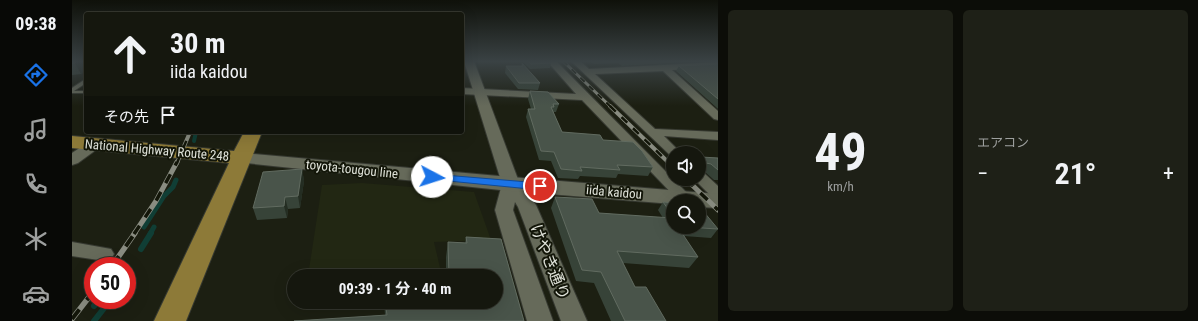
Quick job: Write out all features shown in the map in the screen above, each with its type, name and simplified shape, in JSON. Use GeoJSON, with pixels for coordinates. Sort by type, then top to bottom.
{"type":"FeatureCollection","features":[{"type":"Feature","properties":{"kind":"highway"},"geometry":{"type":"LineString","coordinates":[[170,321],[253,134]]}},
{"type":"Feature","properties":{"kind":"highway","name":"National Highway Route 248"},"geometry":{"type":"LineString","coordinates":[[72,142],[242,158]]}},
{"type":"Feature","properties":{"kind":"main road","name":"toyota-tougou line"},"geometry":{"type":"LineString","coordinates":[[242,158],[511,184]]}},
{"type":"Feature","properties":{"kind":"main road","name":"iida kaidou"},"geometry":{"type":"LineString","coordinates":[[511,184],[666,203]]}},
{"type":"Feature","properties":{"kind":"main road","name":"iida kaidou"},"geometry":{"type":"LineString","coordinates":[[706,204],[718,202]]}},
{"type":"Feature","properties":{"kind":"street","name":"けやき通り"},"geometry":{"type":"LineString","coordinates":[[474,76],[511,184],[527,205],[574,321]]}},
{"type":"Feature","properties":{"kind":"street"},"geometry":{"type":"LineString","coordinates":[[565,76],[681,194]]}},
{"type":"Feature","properties":{"kind":"street"},"geometry":{"type":"LineString","coordinates":[[591,76],[668,146]]}},
{"type":"Feature","properties":{"kind":"street"},"geometry":{"type":"LineString","coordinates":[[674,76],[718,117]]}},
{"type":"Feature","properties":{"kind":"street"},"geometry":{"type":"LineString","coordinates":[[464,91],[585,97]]}},
{"type":"Feature","properties":{"kind":"street"},"geometry":{"type":"LineString","coordinates":[[653,132],[718,136]]}},
{"type":"Feature","properties":{"kind":"street"},"geometry":{"type":"LineString","coordinates":[[72,160],[95,144]]}},
{"type":"Feature","properties":{"kind":"street"},"geometry":{"type":"LineString","coordinates":[[706,183],[718,194]]}},
{"type":"Feature","properties":{"kind":"street","name":"けやき通り"},"geometry":{"type":"LineString","coordinates":[[511,184],[504,210],[540,321]]}},
{"type":"Feature","properties":{"kind":"street"},"geometry":{"type":"LineString","coordinates":[[72,249],[105,254]]}},
{"type":"Feature","properties":{"kind":"lane"},"geometry":{"type":"LineString","coordinates":[[72,91],[84,82]]}},
{"type":"Feature","properties":{"kind":"lane"},"geometry":{"type":"LineString","coordinates":[[72,91],[84,92]]}},
{"type":"Feature","properties":{"kind":"shaded area"},"geometry":{"type":"Polygon","coordinates":[[[362,183],[474,192],[491,240],[434,242],[440,269],[309,269],[322,185],[362,183]]]}},
{"type":"Feature","properties":{"kind":"building"},"geometry":{"type":"Polygon","coordinates":[[[514,76],[534,76],[540,83],[519,83],[514,76]]]}},
{"type":"Feature","properties":{"kind":"building"},"geometry":{"type":"Polygon","coordinates":[[[691,76],[718,76],[718,99],[691,76]]]}},
{"type":"Feature","properties":{"kind":"building"},"geometry":{"type":"Polygon","coordinates":[[[530,91],[548,92],[559,104],[553,104],[554,107],[551,107],[562,132],[600,135],[603,140],[633,142],[642,151],[653,167],[617,165],[620,170],[580,167],[582,171],[561,169],[554,152],[541,151],[528,109],[535,109],[530,91]]]}},
{"type":"Feature","properties":{"kind":"building"},"geometry":{"type":"Polygon","coordinates":[[[706,157],[718,158],[718,170],[711,164],[706,163],[706,157]]]}},
{"type":"Feature","properties":{"kind":"building"},"geometry":{"type":"Polygon","coordinates":[[[302,169],[298,196],[285,197],[284,206],[253,208],[263,172],[302,169]]]}},
{"type":"Feature","properties":{"kind":"building"},"geometry":{"type":"Polygon","coordinates":[[[555,197],[592,199],[599,213],[666,218],[666,234],[683,234],[698,257],[617,251],[635,287],[646,287],[666,321],[625,321],[601,272],[582,270],[555,197]]]}},
{"type":"Feature","properties":{"kind":"building"},"geometry":{"type":"Polygon","coordinates":[[[706,214],[718,229],[706,228],[706,214]]]}},
{"type":"Feature","properties":{"kind":"building"},"geometry":{"type":"Polygon","coordinates":[[[466,237],[501,239],[524,321],[294,321],[387,315],[386,309],[503,309],[503,269],[449,269],[448,242],[467,243],[466,237]]]}},
{"type":"Feature","properties":{"kind":"waterway"},"geometry":{"type":"LineString","coordinates":[[194,141],[196,134]]}},
{"type":"Feature","properties":{"kind":"waterway"},"geometry":{"type":"LineString","coordinates":[[144,227],[164,196],[173,187],[176,180]]}},
{"type":"Feature","properties":{"kind":"waterway"},"geometry":{"type":"LineString","coordinates":[[150,234],[154,227]]}},
{"type":"Feature","properties":{"kind":"waterway"},"geometry":{"type":"LineString","coordinates":[[141,249],[151,233]]}},
{"type":"Feature","properties":{"kind":"waterway"},"geometry":{"type":"LineString","coordinates":[[94,321],[103,309]]}},
{"type":"Feature","properties":{"kind":"railway"},"geometry":{"type":"LineString","coordinates":[[579,76],[611,107]]}},
{"type":"Feature","properties":{"kind":"railway"},"geometry":{"type":"LineString","coordinates":[[610,106],[666,160]]}},
{"type":"Feature","properties":{"kind":"railway"},"geometry":{"type":"LineString","coordinates":[[177,163],[189,134]]}},
{"type":"Feature","properties":{"kind":"railway"},"geometry":{"type":"LineString","coordinates":[[134,234],[156,201],[177,162]]}},
{"type":"Feature","properties":{"kind":"railway"},"geometry":{"type":"LineString","coordinates":[[693,186],[718,210]]}},
{"type":"Feature","properties":{"kind":"railway"},"geometry":{"type":"LineString","coordinates":[[118,257],[135,233]]}},
{"type":"Feature","properties":{"kind":"railway"},"geometry":{"type":"LineString","coordinates":[[72,319],[84,304]]}},
{"type":"Feature","properties":{"kind":"route"},"geometry":{"type":"LineString","coordinates":[[432,177],[540,186]]}}]}
